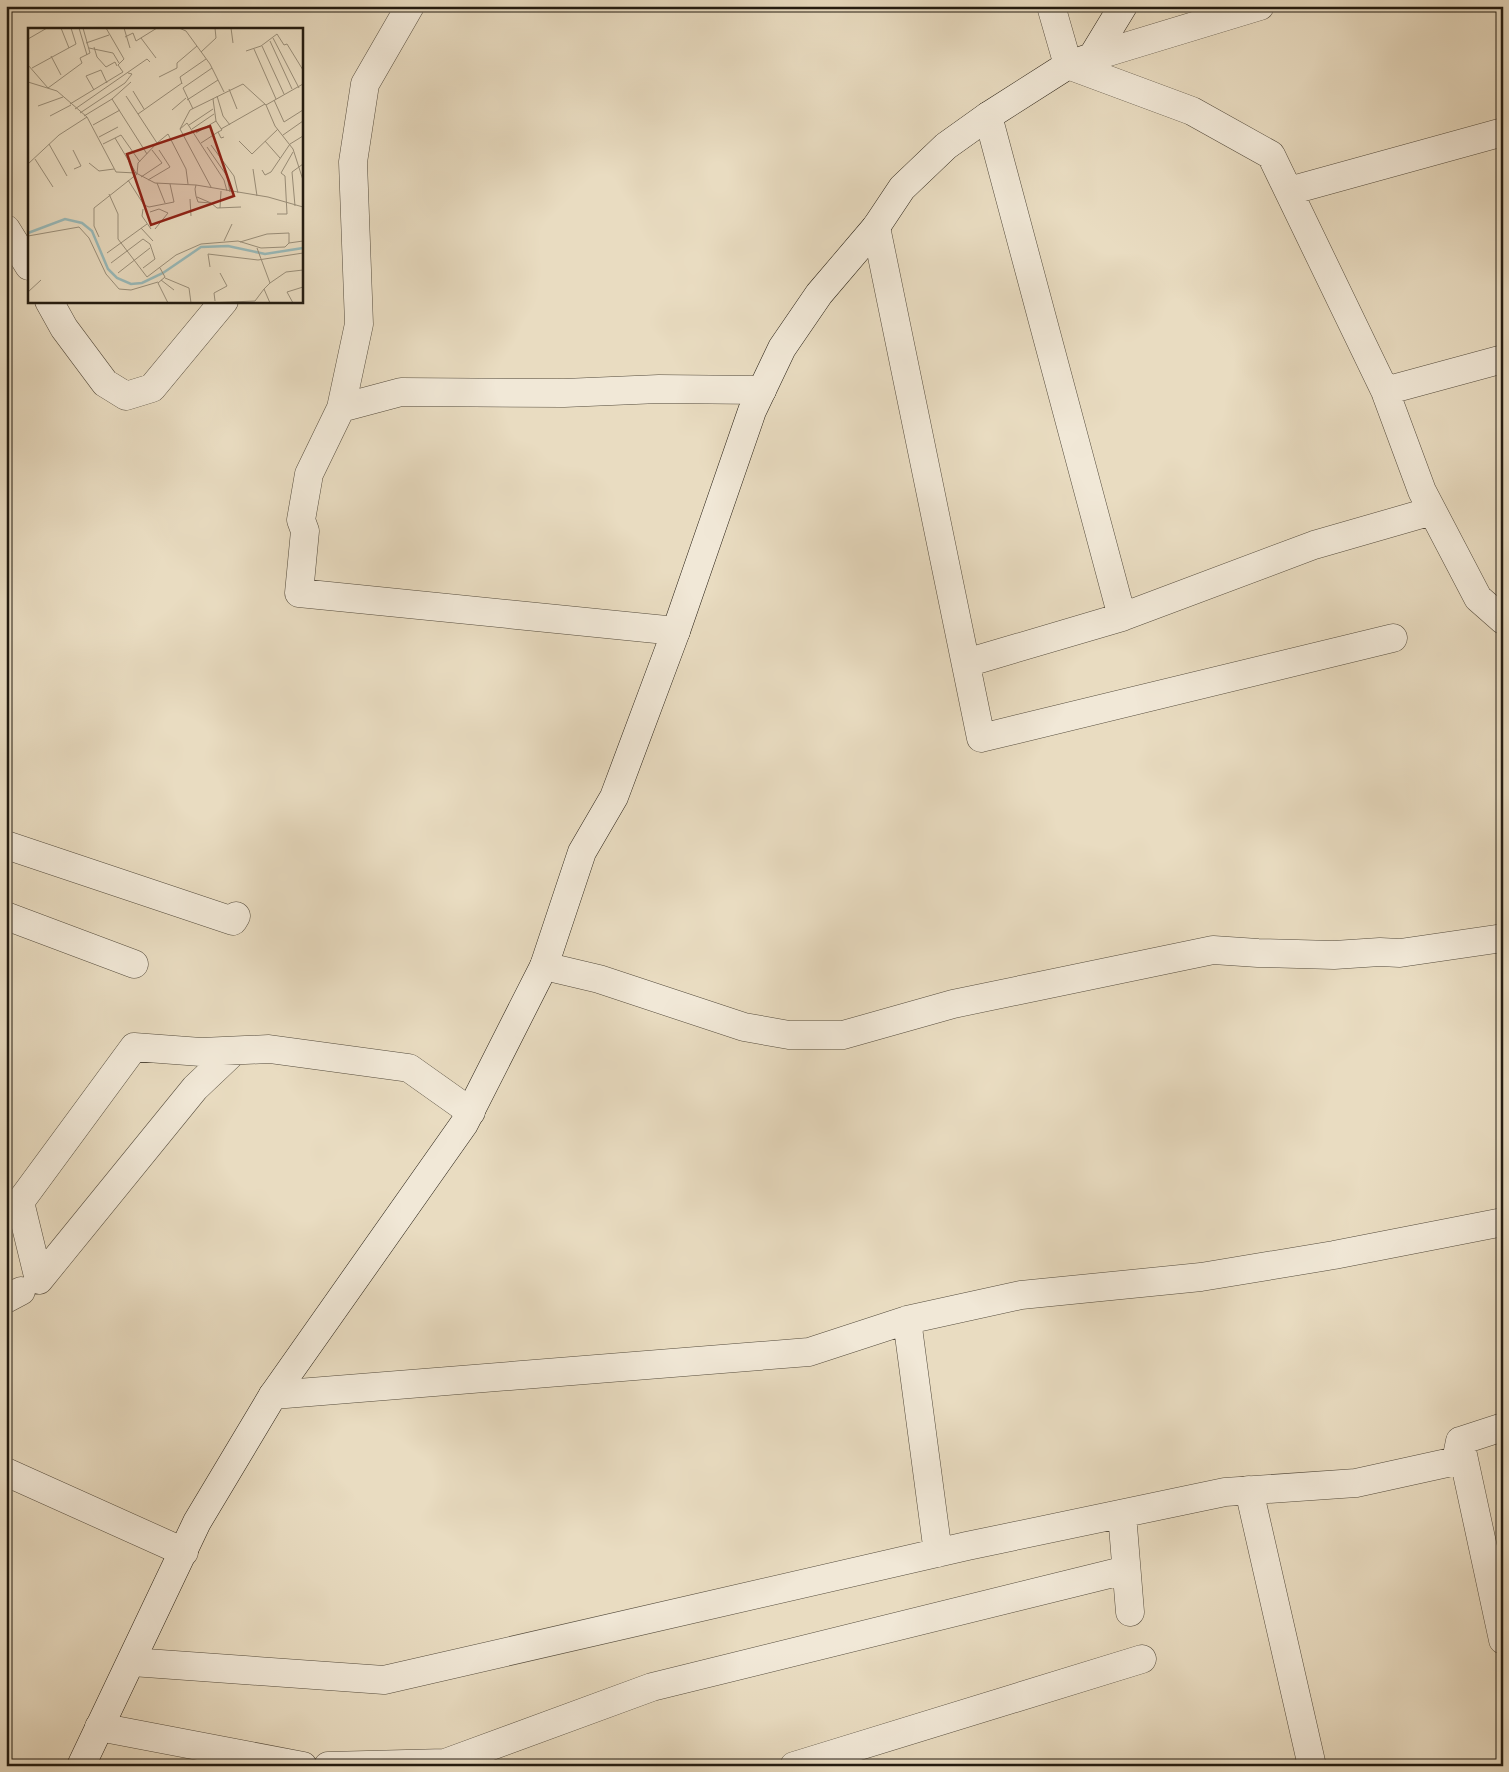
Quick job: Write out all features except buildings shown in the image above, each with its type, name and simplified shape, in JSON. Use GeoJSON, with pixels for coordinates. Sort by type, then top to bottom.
{"type":"FeatureCollection","features":[{"type":"Feature","properties":{"kind":"street"},"geometry":{"type":"LineString","coordinates":[[410,6],[365,84],[353,162],[359,324],[341,408],[309,474],[301,520],[305,531],[299,593],[676,631]]}},
{"type":"Feature","properties":{"kind":"street"},"geometry":{"type":"LineString","coordinates":[[1051,6],[1080,61],[1192,111],[1271,155],[1385,391],[1422,491],[1478,598],[1503,620]]}},
{"type":"Feature","properties":{"kind":"street"},"geometry":{"type":"LineString","coordinates":[[1080,61],[1123,6]]}},
{"type":"Feature","properties":{"kind":"street"},"geometry":{"type":"LineString","coordinates":[[81,1766],[197,1522],[273,1395],[464,1124],[544,966],[582,852],[614,797],[676,631],[752,411],[782,348],[819,294],[876,228],[902,188],[946,146],[988,116],[1080,61],[1260,6]]}},
{"type":"Feature","properties":{"kind":"street"},"geometry":{"type":"LineString","coordinates":[[988,116],[1122,617]]}},
{"type":"Feature","properties":{"kind":"street"},"geometry":{"type":"LineString","coordinates":[[1289,191],[1503,132]]}},
{"type":"Feature","properties":{"kind":"street"},"geometry":{"type":"LineString","coordinates":[[6,228],[28,264]]}},
{"type":"Feature","properties":{"kind":"street"},"geometry":{"type":"LineString","coordinates":[[876,228],[981,738],[1393,638]]}},
{"type":"Feature","properties":{"kind":"street"},"geometry":{"type":"LineString","coordinates":[[50,302],[64,328],[105,383],[126,396],[152,388],[223,302]]}},
{"type":"Feature","properties":{"kind":"street"},"geometry":{"type":"LineString","coordinates":[[1385,391],[1503,359]]}},
{"type":"Feature","properties":{"kind":"street"},"geometry":{"type":"LineString","coordinates":[[341,408],[401,392],[564,393],[659,389],[762,390]]}},
{"type":"Feature","properties":{"kind":"street"},"geometry":{"type":"LineString","coordinates":[[966,663],[1122,617],[1314,545],[1432,511]]}},
{"type":"Feature","properties":{"kind":"street"},"geometry":{"type":"LineString","coordinates":[[6,845],[233,921],[236,916]]}},
{"type":"Feature","properties":{"kind":"street"},"geometry":{"type":"LineString","coordinates":[[6,916],[134,964]]}},
{"type":"Feature","properties":{"kind":"street"},"geometry":{"type":"LineString","coordinates":[[544,966],[599,979],[744,1028],[789,1035],[843,1035],[953,1004],[1213,950],[1258,954],[1400,953],[1503,938]]}},
{"type":"Feature","properties":{"kind":"street"},"geometry":{"type":"LineString","coordinates":[[234,1051],[195,1088],[39,1280],[20,1202],[134,1046],[201,1052],[234,1051],[269,1050],[409,1068],[471,1112]]}},
{"type":"Feature","properties":{"kind":"street"},"geometry":{"type":"LineString","coordinates":[[273,1395],[809,1352],[906,1320],[1021,1294],[1201,1277],[1282,1264],[1503,1222]]}},
{"type":"Feature","properties":{"kind":"street"},"geometry":{"type":"LineString","coordinates":[[906,1320],[938,1553]]}},
{"type":"Feature","properties":{"kind":"street"},"geometry":{"type":"LineString","coordinates":[[1460,1441],[1503,1427]]}},
{"type":"Feature","properties":{"kind":"street"},"geometry":{"type":"LineString","coordinates":[[132,1662],[384,1680],[938,1553],[1225,1492],[1356,1483],[1456,1461],[1460,1441]]}},
{"type":"Feature","properties":{"kind":"street"},"geometry":{"type":"LineString","coordinates":[[1460,1441],[1503,1640]]}},
{"type":"Feature","properties":{"kind":"street"},"geometry":{"type":"LineString","coordinates":[[6,1472],[184,1552]]}},
{"type":"Feature","properties":{"kind":"street"},"geometry":{"type":"LineString","coordinates":[[1249,1490],[1312,1766]]}},
{"type":"Feature","properties":{"kind":"street"},"geometry":{"type":"LineString","coordinates":[[1122,1514],[1130,1612]]}},
{"type":"Feature","properties":{"kind":"street"},"geometry":{"type":"LineString","coordinates":[[328,1766],[445,1763],[652,1687],[1126,1570]]}},
{"type":"Feature","properties":{"kind":"street"},"geometry":{"type":"LineString","coordinates":[[794,1766],[1142,1659]]}},
{"type":"Feature","properties":{"kind":"street"},"geometry":{"type":"LineString","coordinates":[[99,1727],[303,1766]]}}]}
